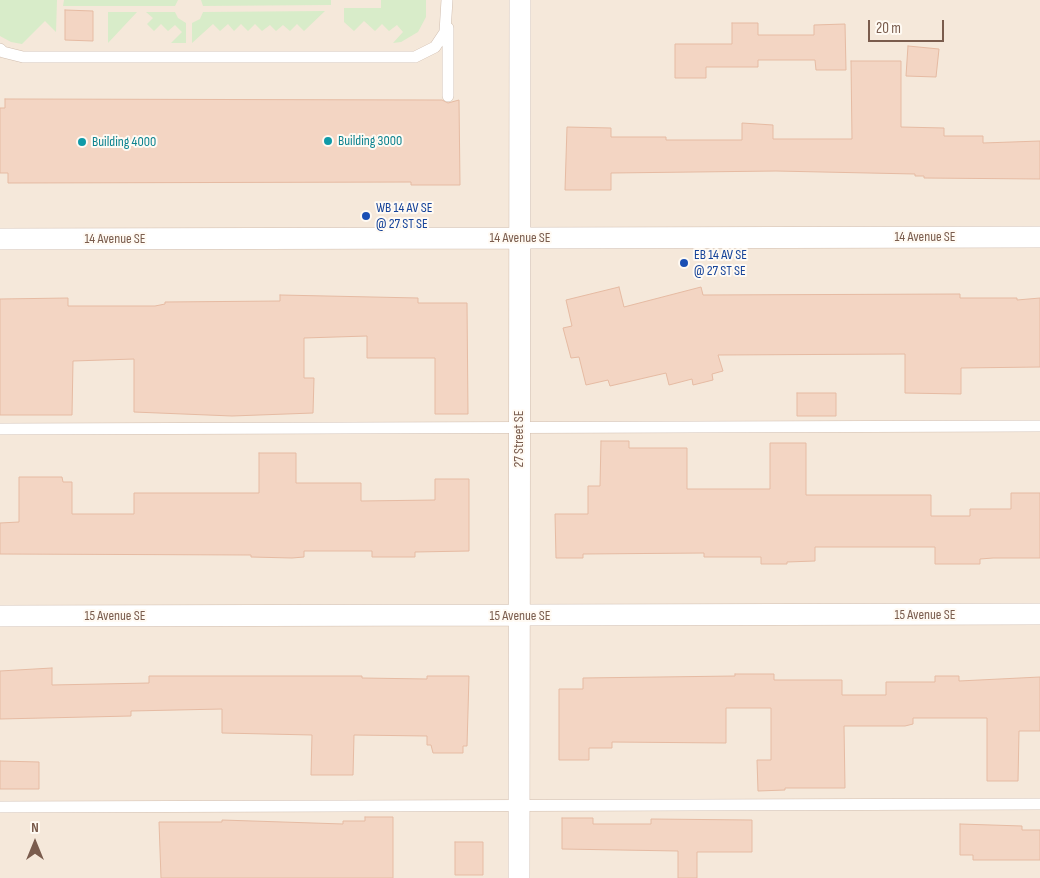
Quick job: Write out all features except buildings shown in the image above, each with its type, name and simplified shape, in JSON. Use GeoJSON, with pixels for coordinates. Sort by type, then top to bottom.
{"type":"FeatureCollection","features":[{"type":"Feature","properties":{"kind":"street","name":"27 Street SE"},"geometry":{"type":"LineString","coordinates":[[519,878],[520,0]]}},
{"type":"Feature","properties":{"kind":"street","name":"14 Avenue SE"},"geometry":{"type":"LineString","coordinates":[[0,239],[1040,237]]}},
{"type":"Feature","properties":{"kind":"street","name":"15 Avenue SE"},"geometry":{"type":"LineString","coordinates":[[0,616],[1040,614]]}},
{"type":"Feature","properties":{"kind":"lane"},"geometry":{"type":"LineString","coordinates":[[447,0],[448,96]]}},
{"type":"Feature","properties":{"kind":"lane"},"geometry":{"type":"LineString","coordinates":[[0,57],[414,57],[435,47],[445,32],[448,16]]}},
{"type":"Feature","properties":{"kind":"lane"},"geometry":{"type":"LineString","coordinates":[[0,48],[3,52],[23,57]]}},
{"type":"Feature","properties":{"kind":"lane"},"geometry":{"type":"LineString","coordinates":[[0,429],[519,426],[1040,426]]}},
{"type":"Feature","properties":{"kind":"lane"},"geometry":{"type":"LineString","coordinates":[[0,808],[1040,804]]}},
{"type":"Feature","properties":{"kind":"shaded area"},"geometry":{"type":"Polygon","coordinates":[[[0,0],[1040,0],[1040,878],[0,878],[0,0]]]}},
{"type":"Feature","properties":{"kind":"green space"},"geometry":{"type":"Polygon","coordinates":[[[0,0],[57,0],[56,32],[45,21],[22,44],[11,42],[0,36],[0,0]]]}},
{"type":"Feature","properties":{"kind":"green space"},"geometry":{"type":"Polygon","coordinates":[[[64,0],[178,0],[175,6],[63,6],[64,0]]]}},
{"type":"Feature","properties":{"kind":"green space"},"geometry":{"type":"Polygon","coordinates":[[[201,0],[331,0],[331,5],[203,6],[201,0]]]}},
{"type":"Feature","properties":{"kind":"green space"},"geometry":{"type":"Polygon","coordinates":[[[381,0],[426,0],[426,17],[418,32],[401,42],[393,43],[403,32],[397,25],[389,31],[382,24],[375,31],[364,21],[354,31],[344,22],[344,8],[381,8],[381,0]]]}},
{"type":"Feature","properties":{"kind":"green space"},"geometry":{"type":"Polygon","coordinates":[[[325,11],[304,31],[297,24],[290,31],[283,25],[276,31],[270,25],[262,31],[255,24],[248,31],[241,24],[234,31],[228,24],[220,31],[213,24],[192,43],[192,23],[200,19],[203,12],[325,11]]]}},
{"type":"Feature","properties":{"kind":"green space"},"geometry":{"type":"Polygon","coordinates":[[[108,12],[137,12],[108,43],[108,12]]]}},
{"type":"Feature","properties":{"kind":"green space"},"geometry":{"type":"Polygon","coordinates":[[[146,12],[175,12],[178,18],[186,23],[186,43],[171,43],[182,32],[175,25],[168,31],[161,24],[154,31],[147,24],[153,18],[146,12]]]}},
{"type":"Feature","properties":{"kind":"place","name":"Building 3000"},"geometry":{"type":"Point","coordinates":[328,141]}},
{"type":"Feature","properties":{"kind":"place","name":"Building 4000"},"geometry":{"type":"Point","coordinates":[82,142]}},
{"type":"Feature","properties":{"kind":"place","name":"WB 14 AV SE @ 27 ST SE"},"geometry":{"type":"Point","coordinates":[366,216]}},
{"type":"Feature","properties":{"kind":"place","name":"EB 14 AV SE @ 27 ST SE"},"geometry":{"type":"Point","coordinates":[684,263]}}]}
